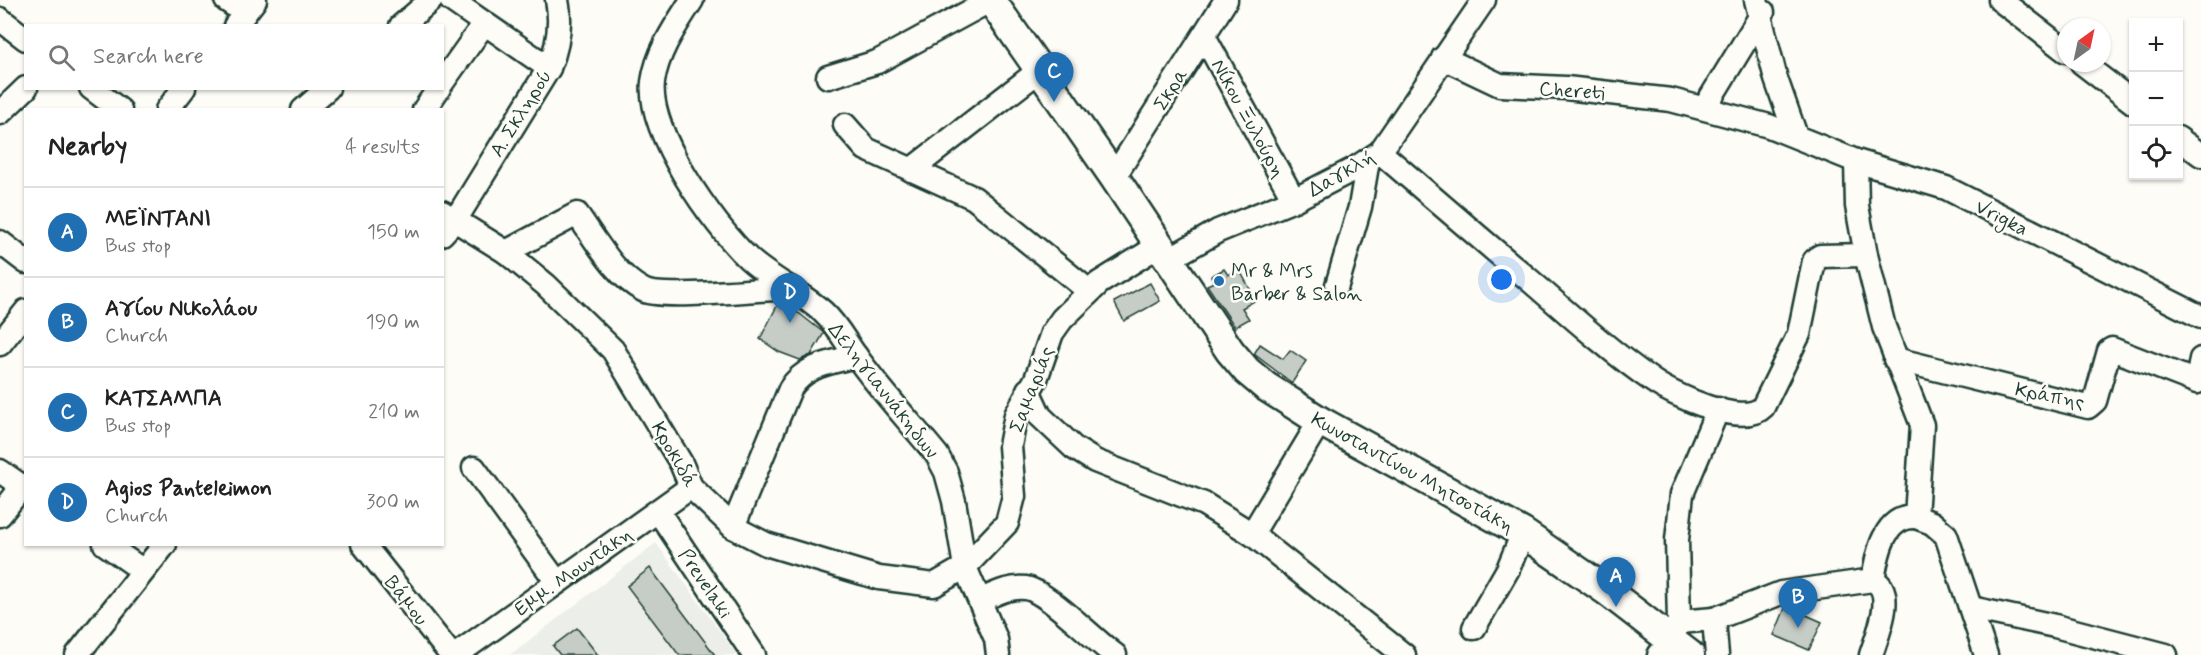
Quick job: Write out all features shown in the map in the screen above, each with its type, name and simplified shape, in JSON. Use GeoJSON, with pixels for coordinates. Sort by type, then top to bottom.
{"type":"FeatureCollection","features":[{"type":"Feature","properties":{"kind":"main road","name":"Κωνσταντίνου Μητσοτάκη"},"geometry":{"type":"LineString","coordinates":[[991,0],[1114,177],[1230,351],[1247,371],[1320,421],[1523,533],[1607,591],[1675,643]]}},
{"type":"Feature","properties":{"kind":"street"},"geometry":{"type":"LineString","coordinates":[[226,0],[245,13]]}},
{"type":"Feature","properties":{"kind":"street"},"geometry":{"type":"LineString","coordinates":[[403,24],[431,0]]}},
{"type":"Feature","properties":{"kind":"street"},"geometry":{"type":"LineString","coordinates":[[451,0],[549,68]]}},
{"type":"Feature","properties":{"kind":"street","name":"Α. Σκληρού"},"geometry":{"type":"LineString","coordinates":[[447,221],[549,68],[558,34],[558,0]]}},
{"type":"Feature","properties":{"kind":"street","name":"Δεληγιαννάκηδων"},"geometry":{"type":"LineString","coordinates":[[692,0],[665,45],[656,66],[653,101],[657,122],[682,170],[723,229],[749,259],[822,312],[839,329],[856,356],[937,455],[946,472],[954,501],[965,567],[981,600],[997,647]]}},
{"type":"Feature","properties":{"kind":"street"},"geometry":{"type":"LineString","coordinates":[[828,77],[877,62],[991,0]]}},
{"type":"Feature","properties":{"kind":"street","name":"Σκρα"},"geometry":{"type":"LineString","coordinates":[[1114,177],[1226,0]]}},
{"type":"Feature","properties":{"kind":"street"},"geometry":{"type":"LineString","coordinates":[[2000,0],[2057,44]]}},
{"type":"Feature","properties":{"kind":"street","name":"Δαγκλή"},"geometry":{"type":"LineString","coordinates":[[1164,252],[1294,200],[1374,156],[1481,1]]}},
{"type":"Feature","properties":{"kind":"street"},"geometry":{"type":"LineString","coordinates":[[1705,107],[1762,6]]}},
{"type":"Feature","properties":{"kind":"street"},"geometry":{"type":"LineString","coordinates":[[1762,6],[1796,136]]}},
{"type":"Feature","properties":{"kind":"street"},"geometry":{"type":"LineString","coordinates":[[0,19],[24,37]]}},
{"type":"Feature","properties":{"kind":"street"},"geometry":{"type":"LineString","coordinates":[[444,80],[484,24]]}},
{"type":"Feature","properties":{"kind":"street","name":"Νίκου Ξυλούρη"},"geometry":{"type":"LineString","coordinates":[[1204,36],[1294,200]]}},
{"type":"Feature","properties":{"kind":"street","name":"Chereti"},"geometry":{"type":"LineString","coordinates":[[1443,58],[1500,85],[1618,94],[1705,107],[1796,136]]}},
{"type":"Feature","properties":{"kind":"street"},"geometry":{"type":"LineString","coordinates":[[911,170],[1040,70]]}},
{"type":"Feature","properties":{"kind":"street"},"geometry":{"type":"LineString","coordinates":[[2093,72],[2129,100]]}},
{"type":"Feature","properties":{"kind":"street"},"geometry":{"type":"LineString","coordinates":[[0,113],[24,90]]}},
{"type":"Feature","properties":{"kind":"street"},"geometry":{"type":"LineString","coordinates":[[94,90],[117,108]]}},
{"type":"Feature","properties":{"kind":"street"},"geometry":{"type":"LineString","coordinates":[[168,108],[182,90]]}},
{"type":"Feature","properties":{"kind":"street"},"geometry":{"type":"LineString","coordinates":[[305,108],[326,90]]}},
{"type":"Feature","properties":{"kind":"street"},"geometry":{"type":"LineString","coordinates":[[425,108],[438,90]]}},
{"type":"Feature","properties":{"kind":"street"},"geometry":{"type":"LineString","coordinates":[[845,125],[866,149],[974,198],[1089,291]]}},
{"type":"Feature","properties":{"kind":"street","name":"Vrigka"},"geometry":{"type":"LineString","coordinates":[[1796,136],[1856,161],[1946,188],[2201,317]]}},
{"type":"Feature","properties":{"kind":"street"},"geometry":{"type":"LineString","coordinates":[[2183,142],[2201,155]]}},
{"type":"Feature","properties":{"kind":"street"},"geometry":{"type":"LineString","coordinates":[[1337,285],[1374,156],[1654,382],[1688,401],[1752,415],[1762,407],[1799,334],[1812,265],[1817,258],[1866,255]]}},
{"type":"Feature","properties":{"kind":"street"},"geometry":{"type":"LineString","coordinates":[[1856,161],[1857,206],[1866,255],[1896,359],[1922,425],[1916,517]]}},
{"type":"Feature","properties":{"kind":"street"},"geometry":{"type":"LineString","coordinates":[[506,252],[577,214],[620,273],[644,291],[679,294],[790,288]]}},
{"type":"Feature","properties":{"kind":"street","name":"Κροκιδά"},"geometry":{"type":"LineString","coordinates":[[447,221],[506,252],[546,285],[613,350],[681,464],[692,487],[733,527],[766,544],[879,578],[910,584],[934,585],[965,567]]}},
{"type":"Feature","properties":{"kind":"street"},"geometry":{"type":"LineString","coordinates":[[0,242],[24,260]]}},
{"type":"Feature","properties":{"kind":"street","name":"Σαμαριάς"},"geometry":{"type":"LineString","coordinates":[[965,567],[998,535],[1011,515],[1014,496],[1010,446],[1016,415],[1036,379],[1052,333],[1089,291],[1164,252]]}},
{"type":"Feature","properties":{"kind":"street"},"geometry":{"type":"LineString","coordinates":[[0,344],[24,314]]}},
{"type":"Feature","properties":{"kind":"street","name":"Κράπης"},"geometry":{"type":"LineString","coordinates":[[1896,359],[2088,407],[2095,401],[2109,351],[2112,348],[2200,371]]}},
{"type":"Feature","properties":{"kind":"street"},"geometry":{"type":"LineString","coordinates":[[733,527],[790,389],[798,377],[811,368],[856,356]]}},
{"type":"Feature","properties":{"kind":"street"},"geometry":{"type":"LineString","coordinates":[[1028,390],[1040,416],[1074,448],[1095,461],[1204,504],[1252,534],[1404,655]]}},
{"type":"Feature","properties":{"kind":"street"},"geometry":{"type":"LineString","coordinates":[[1675,643],[1677,540],[1683,494],[1718,409]]}},
{"type":"Feature","properties":{"kind":"street"},"geometry":{"type":"LineString","coordinates":[[1252,534],[1320,421]]}},
{"type":"Feature","properties":{"kind":"street"},"geometry":{"type":"LineString","coordinates":[[474,468],[556,582]]}},
{"type":"Feature","properties":{"kind":"street"},"geometry":{"type":"LineString","coordinates":[[0,471],[24,488],[0,514]]}},
{"type":"Feature","properties":{"kind":"street","name":"Εμμ. Μουντάκη"},"geometry":{"type":"LineString","coordinates":[[453,655],[692,487]]}},
{"type":"Feature","properties":{"kind":"street","name":"Prevelaki"},"geometry":{"type":"LineString","coordinates":[[658,511],[754,655]]}},
{"type":"Feature","properties":{"kind":"street"},"geometry":{"type":"LineString","coordinates":[[1873,580],[1875,564],[1891,526],[1898,520],[1916,517],[1932,523],[1946,535],[1986,655]]}},
{"type":"Feature","properties":{"kind":"street"},"geometry":{"type":"LineString","coordinates":[[1474,628],[1508,569],[1523,533]]}},
{"type":"Feature","properties":{"kind":"street"},"geometry":{"type":"LineString","coordinates":[[108,546],[142,570]]}},
{"type":"Feature","properties":{"kind":"street"},"geometry":{"type":"LineString","coordinates":[[77,655],[163,546]]}},
{"type":"Feature","properties":{"kind":"street","name":"Βάμου"},"geometry":{"type":"LineString","coordinates":[[365,546],[453,655]]}},
{"type":"Feature","properties":{"kind":"street"},"geometry":{"type":"LineString","coordinates":[[1675,643],[1714,618],[1780,593],[1873,580],[1884,589],[1882,616],[1871,655]]}},
{"type":"Feature","properties":{"kind":"street"},"geometry":{"type":"LineString","coordinates":[[981,600],[1002,591],[1027,588],[1057,607],[1115,655]]}},
{"type":"Feature","properties":{"kind":"street"},"geometry":{"type":"LineString","coordinates":[[1971,608],[2076,631],[2166,655]]}},
{"type":"Feature","properties":{"kind":"street"},"geometry":{"type":"LineString","coordinates":[[1714,618],[1717,655]]}},
{"type":"Feature","properties":{"kind":"street"},"geometry":{"type":"LineString","coordinates":[[997,647],[1018,655]]}},
{"type":"Feature","properties":{"kind":"shaded area"},"geometry":{"type":"Polygon","coordinates":[[[656,543],[737,655],[510,655],[656,543]]]}},
{"type":"Feature","properties":{"kind":"building"},"geometry":{"type":"Polygon","coordinates":[[[1224,269],[1228,275],[1239,269],[1256,300],[1242,308],[1249,319],[1235,327],[1207,285],[1214,282],[1211,276],[1224,269]]]}},
{"type":"Feature","properties":{"kind":"building"},"geometry":{"type":"Polygon","coordinates":[[[1150,283],[1160,301],[1124,321],[1114,302],[1150,283]]]}},
{"type":"Feature","properties":{"kind":"building"},"geometry":{"type":"Polygon","coordinates":[[[779,302],[800,314],[824,333],[811,355],[800,360],[779,352],[760,339],[779,302]]]}},
{"type":"Feature","properties":{"kind":"building"},"geometry":{"type":"Polygon","coordinates":[[[1260,344],[1283,359],[1290,350],[1306,361],[1292,383],[1254,354],[1260,344]]]}},
{"type":"Feature","properties":{"kind":"building"},"geometry":{"type":"Polygon","coordinates":[[[650,568],[715,655],[679,655],[627,586],[650,568]]]}},
{"type":"Feature","properties":{"kind":"building"},"geometry":{"type":"Polygon","coordinates":[[[1786,606],[1822,622],[1809,650],[1774,635],[1786,606]]]}},
{"type":"Feature","properties":{"kind":"building"},"geometry":{"type":"Polygon","coordinates":[[[577,628],[598,655],[560,655],[553,646],[577,628]]]}},
{"type":"Feature","properties":{"kind":"place","name":"ΚΑΤΣΑΜΠΑ"},"geometry":{"type":"Point","coordinates":[1054,102]}},
{"type":"Feature","properties":{"kind":"place","name":"Mr & Mrs Barber & Salon"},"geometry":{"type":"Point","coordinates":[1219,281]}},
{"type":"Feature","properties":{"kind":"place","name":"Agios Panteleimon"},"geometry":{"type":"Point","coordinates":[790,323]}},
{"type":"Feature","properties":{"kind":"place","name":"ΜΕΪΝΤΑΝΙ"},"geometry":{"type":"Point","coordinates":[1616,607]}},
{"type":"Feature","properties":{"kind":"place","name":"Αγίου Νικολάου"},"geometry":{"type":"Point","coordinates":[1798,628]}}]}
